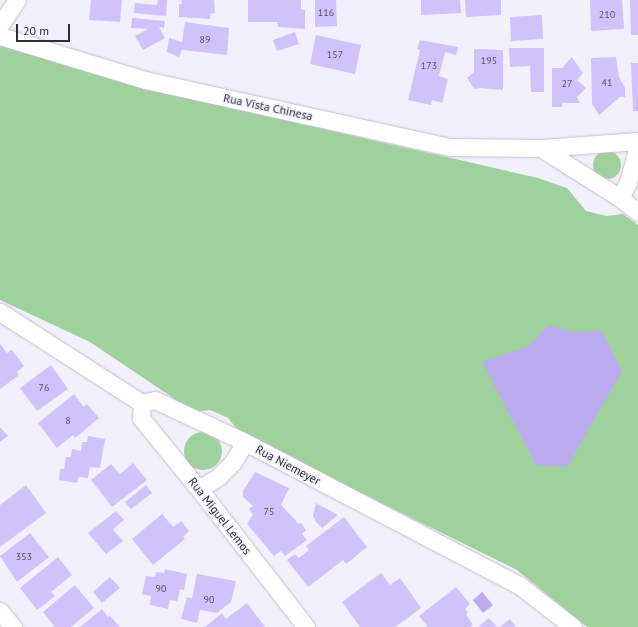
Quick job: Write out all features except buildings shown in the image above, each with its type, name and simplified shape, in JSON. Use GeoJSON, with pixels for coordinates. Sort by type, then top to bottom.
{"type":"FeatureCollection","features":[{"type":"Feature","properties":{"kind":"street"},"geometry":{"type":"LineString","coordinates":[[0,25],[17,0]]}},
{"type":"Feature","properties":{"kind":"street","name":"Rua Vista Chinesa"},"geometry":{"type":"LineString","coordinates":[[0,36],[144,80],[451,147],[540,148],[637,141]]}},
{"type":"Feature","properties":{"kind":"street"},"geometry":{"type":"LineString","coordinates":[[620,198],[630,175],[636,154],[637,141]]}},
{"type":"Feature","properties":{"kind":"street"},"geometry":{"type":"LineString","coordinates":[[540,148],[620,198],[638,212]]}},
{"type":"Feature","properties":{"kind":"street"},"geometry":{"type":"LineString","coordinates":[[0,312],[142,403]]}},
{"type":"Feature","properties":{"kind":"street","name":"Rua Niemeyer"},"geometry":{"type":"LineString","coordinates":[[142,403],[155,400],[245,442],[520,586],[573,627]]}},
{"type":"Feature","properties":{"kind":"street","name":"Rua Miguel Lemos"},"geometry":{"type":"LineString","coordinates":[[142,403],[141,418],[199,489],[306,627]]}},
{"type":"Feature","properties":{"kind":"street"},"geometry":{"type":"LineString","coordinates":[[199,489],[218,477],[232,462],[245,442]]}},
{"type":"Feature","properties":{"kind":"street"},"geometry":{"type":"LineString","coordinates":[[0,611],[13,627]]}},
{"type":"Feature","properties":{"kind":"green space"},"geometry":{"type":"Polygon","coordinates":[[[0,46],[10,46],[144,88],[538,178],[567,188],[586,211],[607,216],[623,214],[638,225],[638,627],[587,627],[517,570],[241,434],[228,418],[210,410],[194,412],[90,342],[0,300],[0,46]]]}},
{"type":"Feature","properties":{"kind":"green space"},"geometry":{"type":"Polygon","coordinates":[[[607,151],[617,155],[621,165],[617,175],[607,179],[597,175],[593,165],[597,155],[607,151]]]}},
{"type":"Feature","properties":{"kind":"green space"},"geometry":{"type":"Polygon","coordinates":[[[199,432],[207,432],[217,437],[221,444],[221,458],[217,465],[207,470],[199,470],[189,465],[187,462],[184,455],[184,447],[189,437],[192,435],[199,432]]]}},
{"type":"Feature","properties":{"kind":"shaded area"},"geometry":{"type":"Polygon","coordinates":[[[549,325],[574,332],[602,331],[622,371],[567,467],[536,465],[482,362],[527,347],[549,325]]]}},
{"type":"Feature","properties":{"kind":"shaded area"},"geometry":{"type":"Polygon","coordinates":[[[482,592],[493,605],[483,613],[473,600],[482,592]]]}}]}
